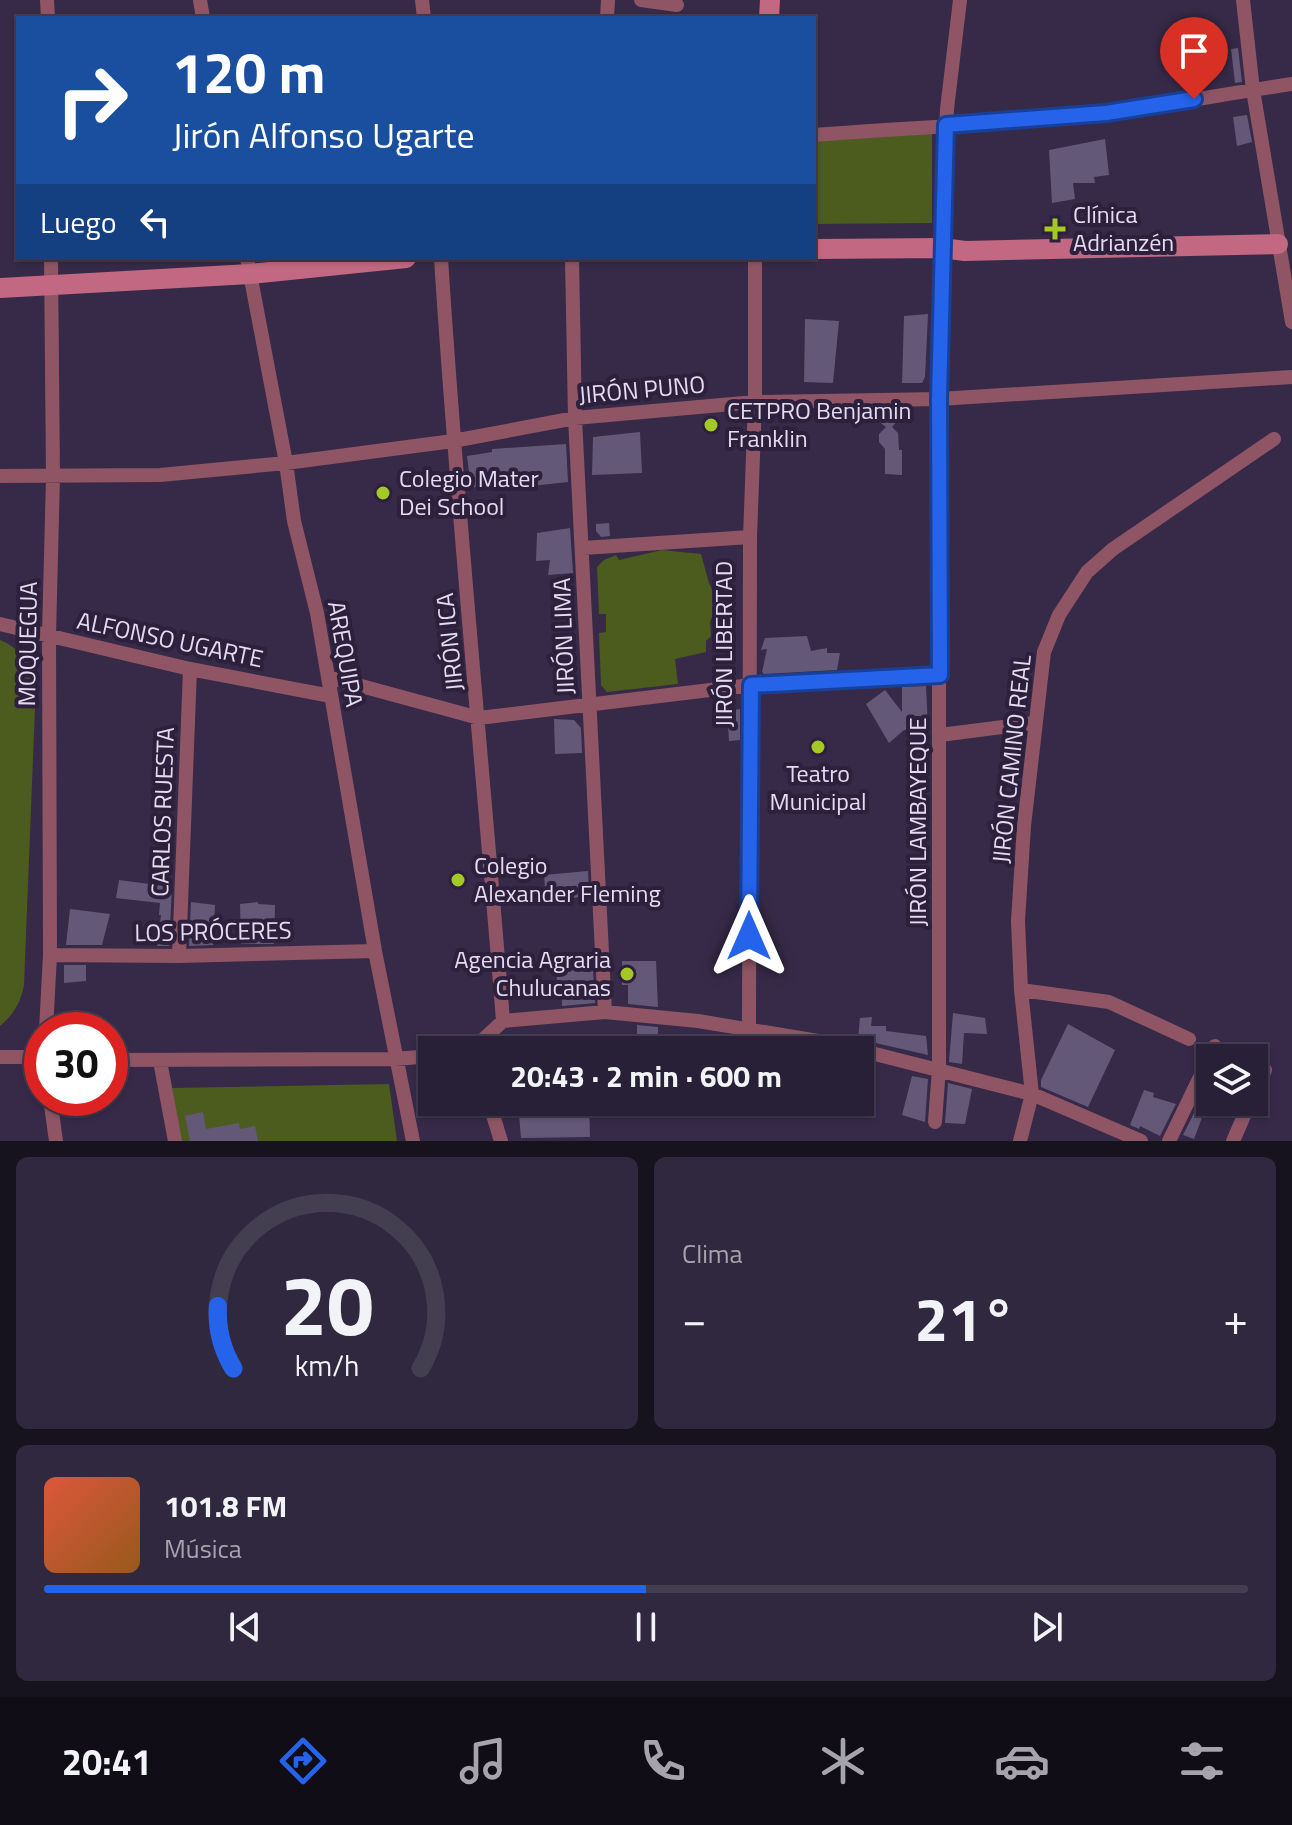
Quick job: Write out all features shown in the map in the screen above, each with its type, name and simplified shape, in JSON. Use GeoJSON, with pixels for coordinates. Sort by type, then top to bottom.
{"type":"FeatureCollection","features":[{"type":"Feature","properties":{"kind":"street"},"geometry":{"type":"LineString","coordinates":[[641,0],[677,8]]}},
{"type":"Feature","properties":{"kind":"street","name":"JIRÓN LAMBAYEQUE"},"geometry":{"type":"LineString","coordinates":[[935,1122],[939,1068],[939,399],[942,248],[946,125],[960,0]]}},
{"type":"Feature","properties":{"kind":"street"},"geometry":{"type":"LineString","coordinates":[[1243,0],[1253,90],[1285,244],[1292,322]]}},
{"type":"Feature","properties":{"kind":"street"},"geometry":{"type":"LineString","coordinates":[[816,135],[1106,113],[1292,84]]}},
{"type":"Feature","properties":{"kind":"street"},"geometry":{"type":"LineString","coordinates":[[816,249],[942,248],[965,251],[1285,244]]}},
{"type":"Feature","properties":{"kind":"street","name":"MOQUEGUA"},"geometry":{"type":"LineString","coordinates":[[47,1012],[53,477],[51,260]]}},
{"type":"Feature","properties":{"kind":"street"},"geometry":{"type":"LineString","coordinates":[[0,288],[249,266],[367,260]]}},
{"type":"Feature","properties":{"kind":"street","name":"JIRÓN ICA"},"geometry":{"type":"LineString","coordinates":[[441,260],[453,441],[503,1021]]}},
{"type":"Feature","properties":{"kind":"street","name":"JIRÓN LIMA"},"geometry":{"type":"LineString","coordinates":[[572,260],[575,418],[605,1012]]}},
{"type":"Feature","properties":{"kind":"street","name":"JIRÓN LIBERTAD"},"geometry":{"type":"LineString","coordinates":[[749,1030],[750,537],[755,402],[755,260]]}},
{"type":"Feature","properties":{"kind":"street","name":"AREQUIPA"},"geometry":{"type":"LineString","coordinates":[[249,266],[294,521],[317,613],[375,951],[413,1141]]}},
{"type":"Feature","properties":{"kind":"street","name":"JIRÓN PUNO"},"geometry":{"type":"LineString","coordinates":[[0,476],[160,475],[286,463],[453,441],[575,418],[755,402],[939,399],[1292,377]]}},
{"type":"Feature","properties":{"kind":"street","name":"JIRÓN CAMINO REAL"},"geometry":{"type":"LineString","coordinates":[[1032,1094],[1021,990],[1018,921],[1034,723],[1044,652],[1059,615],[1087,572],[1113,549],[1274,439]]}},
{"type":"Feature","properties":{"kind":"street"},"geometry":{"type":"LineString","coordinates":[[583,548],[750,537]]}},
{"type":"Feature","properties":{"kind":"street","name":"ALFONSO UGARTE"},"geometry":{"type":"LineString","coordinates":[[0,624],[190,669],[331,696]]}},
{"type":"Feature","properties":{"kind":"street","name":"CARLOS RUESTA"},"geometry":{"type":"LineString","coordinates":[[179,956],[190,669]]}},
{"type":"Feature","properties":{"kind":"street"},"geometry":{"type":"LineString","coordinates":[[328,677],[479,718],[751,685],[940,675]]}},
{"type":"Feature","properties":{"kind":"street"},"geometry":{"type":"LineString","coordinates":[[940,735],[1034,723]]}},
{"type":"Feature","properties":{"kind":"street","name":"LOS PRÓCERES"},"geometry":{"type":"LineString","coordinates":[[50,955],[179,956],[375,951]]}},
{"type":"Feature","properties":{"kind":"street"},"geometry":{"type":"LineString","coordinates":[[1021,990],[1109,1002],[1189,1039]]}},
{"type":"Feature","properties":{"kind":"street"},"geometry":{"type":"LineString","coordinates":[[486,1036],[503,1021],[605,1012],[698,1021],[836,1044],[939,1068],[1032,1094],[1141,1141]]}},
{"type":"Feature","properties":{"kind":"street"},"geometry":{"type":"LineString","coordinates":[[0,1057],[24,1057]]}},
{"type":"Feature","properties":{"kind":"street"},"geometry":{"type":"LineString","coordinates":[[128,1060],[418,1057]]}},
{"type":"Feature","properties":{"kind":"street"},"geometry":{"type":"LineString","coordinates":[[160,1061],[175,1141]]}},
{"type":"Feature","properties":{"kind":"street"},"geometry":{"type":"LineString","coordinates":[[1169,1141],[1196,1085]]}},
{"type":"Feature","properties":{"kind":"street"},"geometry":{"type":"LineString","coordinates":[[1020,1141],[1032,1094]]}},
{"type":"Feature","properties":{"kind":"street"},"geometry":{"type":"LineString","coordinates":[[53,1116],[56,1141]]}},
{"type":"Feature","properties":{"kind":"street"},"geometry":{"type":"LineString","coordinates":[[493,1116],[501,1141]]}},
{"type":"Feature","properties":{"kind":"street"},"geometry":{"type":"LineString","coordinates":[[1233,1141],[1244,1116]]}},
{"type":"Feature","properties":{"kind":"green space"},"geometry":{"type":"Polygon","coordinates":[[[932,131],[932,223],[816,224],[816,134],[932,131]]]}},
{"type":"Feature","properties":{"kind":"green space"},"geometry":{"type":"Polygon","coordinates":[[[662,550],[701,554],[718,602],[710,622],[711,636],[706,641],[706,652],[675,659],[678,684],[607,692],[601,685],[599,633],[606,632],[606,614],[599,614],[597,567],[616,555],[619,560],[662,550]]]}},
{"type":"Feature","properties":{"kind":"green space"},"geometry":{"type":"Polygon","coordinates":[[[0,640],[23,657],[36,683],[24,985],[16,1007],[0,1026],[0,640]]]}},
{"type":"Feature","properties":{"kind":"green space"},"geometry":{"type":"Polygon","coordinates":[[[389,1084],[397,1141],[181,1141],[172,1088],[389,1084]]]}},
{"type":"Feature","properties":{"kind":"building"},"geometry":{"type":"Polygon","coordinates":[[[1238,48],[1242,82],[1235,83],[1231,49],[1238,48]]]}},
{"type":"Feature","properties":{"kind":"building"},"geometry":{"type":"Polygon","coordinates":[[[1247,115],[1252,142],[1237,146],[1233,117],[1247,115]]]}},
{"type":"Feature","properties":{"kind":"building"},"geometry":{"type":"Polygon","coordinates":[[[1105,139],[1109,175],[1094,177],[1095,183],[1073,183],[1075,199],[1052,203],[1049,150],[1105,139]]]}},
{"type":"Feature","properties":{"kind":"building"},"geometry":{"type":"Polygon","coordinates":[[[928,314],[925,377],[922,383],[902,383],[904,316],[928,314]]]}},
{"type":"Feature","properties":{"kind":"building"},"geometry":{"type":"Polygon","coordinates":[[[805,319],[839,321],[833,383],[804,382],[805,319]]]}},
{"type":"Feature","properties":{"kind":"building"},"geometry":{"type":"Polygon","coordinates":[[[880,410],[899,412],[899,419],[892,427],[898,433],[899,450],[902,450],[902,475],[885,474],[885,449],[879,442],[879,434],[886,427],[878,421],[880,410]]]}},
{"type":"Feature","properties":{"kind":"building"},"geometry":{"type":"Polygon","coordinates":[[[640,432],[642,473],[592,475],[593,437],[640,432]]]}},
{"type":"Feature","properties":{"kind":"building"},"geometry":{"type":"Polygon","coordinates":[[[566,444],[568,482],[495,490],[495,483],[471,488],[467,456],[492,452],[492,449],[566,444]]]}},
{"type":"Feature","properties":{"kind":"building"},"geometry":{"type":"Polygon","coordinates":[[[609,523],[610,536],[601,537],[596,531],[596,524],[609,523]]]}},
{"type":"Feature","properties":{"kind":"building"},"geometry":{"type":"Polygon","coordinates":[[[570,528],[573,573],[548,575],[550,560],[536,561],[537,533],[570,528]]]}},
{"type":"Feature","properties":{"kind":"building"},"geometry":{"type":"Polygon","coordinates":[[[807,636],[811,651],[827,648],[827,653],[840,653],[837,670],[762,672],[767,649],[761,650],[765,638],[807,636]]]}},
{"type":"Feature","properties":{"kind":"building"},"geometry":{"type":"Polygon","coordinates":[[[926,686],[928,728],[904,730],[889,743],[866,704],[885,690],[902,712],[902,687],[926,686]]]}},
{"type":"Feature","properties":{"kind":"building"},"geometry":{"type":"Polygon","coordinates":[[[740,709],[740,740],[729,741],[727,711],[740,709]]]}},
{"type":"Feature","properties":{"kind":"building"},"geometry":{"type":"Polygon","coordinates":[[[554,719],[574,720],[581,728],[582,753],[555,754],[554,719]]]}},
{"type":"Feature","properties":{"kind":"building"},"geometry":{"type":"Polygon","coordinates":[[[588,871],[589,896],[546,901],[544,875],[588,871]]]}},
{"type":"Feature","properties":{"kind":"building"},"geometry":{"type":"Polygon","coordinates":[[[119,880],[172,887],[169,946],[157,946],[160,903],[116,898],[119,880]]]}},
{"type":"Feature","properties":{"kind":"building"},"geometry":{"type":"Polygon","coordinates":[[[191,902],[215,905],[213,945],[189,946],[191,902]]]}},
{"type":"Feature","properties":{"kind":"building"},"geometry":{"type":"Polygon","coordinates":[[[258,902],[275,905],[274,944],[241,944],[240,904],[258,902]]]}},
{"type":"Feature","properties":{"kind":"building"},"geometry":{"type":"Polygon","coordinates":[[[70,909],[110,914],[102,945],[66,945],[70,909]]]}},
{"type":"Feature","properties":{"kind":"building"},"geometry":{"type":"Polygon","coordinates":[[[592,953],[595,1003],[562,1006],[562,983],[557,983],[556,958],[592,953]]]}},
{"type":"Feature","properties":{"kind":"building"},"geometry":{"type":"Polygon","coordinates":[[[622,961],[656,961],[658,1007],[628,1004],[628,985],[622,985],[622,961]]]}},
{"type":"Feature","properties":{"kind":"building"},"geometry":{"type":"Polygon","coordinates":[[[64,965],[86,965],[86,981],[64,983],[64,965]]]}},
{"type":"Feature","properties":{"kind":"building"},"geometry":{"type":"Polygon","coordinates":[[[953,1013],[985,1018],[987,1034],[964,1033],[962,1064],[949,1062],[953,1013]]]}},
{"type":"Feature","properties":{"kind":"building"},"geometry":{"type":"Polygon","coordinates":[[[872,1017],[871,1026],[886,1026],[886,1031],[926,1036],[928,1055],[874,1043],[874,1036],[858,1036],[860,1018],[872,1017]]]}},
{"type":"Feature","properties":{"kind":"building"},"geometry":{"type":"Polygon","coordinates":[[[1068,1024],[1115,1050],[1088,1107],[1041,1087],[1041,1080],[1068,1024]]]}},
{"type":"Feature","properties":{"kind":"building"},"geometry":{"type":"Polygon","coordinates":[[[637,1025],[658,1027],[658,1036],[637,1036],[637,1025]]]}},
{"type":"Feature","properties":{"kind":"building"},"geometry":{"type":"Polygon","coordinates":[[[912,1076],[928,1079],[925,1122],[902,1115],[912,1076]]]}},
{"type":"Feature","properties":{"kind":"building"},"geometry":{"type":"Polygon","coordinates":[[[948,1083],[972,1089],[965,1124],[945,1123],[948,1083]]]}},
{"type":"Feature","properties":{"kind":"building"},"geometry":{"type":"Polygon","coordinates":[[[1144,1090],[1154,1093],[1153,1097],[1176,1104],[1160,1136],[1140,1126],[1139,1129],[1130,1125],[1144,1090]]]}},
{"type":"Feature","properties":{"kind":"building"},"geometry":{"type":"Polygon","coordinates":[[[203,1112],[206,1129],[239,1123],[240,1129],[255,1126],[258,1141],[190,1141],[185,1116],[203,1112]]]}},
{"type":"Feature","properties":{"kind":"building"},"geometry":{"type":"Polygon","coordinates":[[[1194,1113],[1203,1116],[1194,1139],[1183,1135],[1194,1113]]]}},
{"type":"Feature","properties":{"kind":"building"},"geometry":{"type":"Polygon","coordinates":[[[519,1116],[589,1116],[590,1137],[521,1138],[519,1116]]]}},
{"type":"Feature","properties":{"kind":"place","name":"Clínica Adrianzén"},"geometry":{"type":"Point","coordinates":[1055,229]}},
{"type":"Feature","properties":{"kind":"place","name":"CETPRO Benjamin Franklin"},"geometry":{"type":"Point","coordinates":[711,425]}},
{"type":"Feature","properties":{"kind":"place","name":"Colegio Mater Dei School"},"geometry":{"type":"Point","coordinates":[383,493]}},
{"type":"Feature","properties":{"kind":"place","name":"Teatro Municipal"},"geometry":{"type":"Point","coordinates":[818,747]}},
{"type":"Feature","properties":{"kind":"place","name":"Colegio Alexander Fleming"},"geometry":{"type":"Point","coordinates":[458,880]}},
{"type":"Feature","properties":{"kind":"place","name":"Agencia Agraria Chulucanas"},"geometry":{"type":"Point","coordinates":[627,974]}},
{"type":"Feature","properties":{"kind":"route"},"geometry":{"type":"LineString","coordinates":[[749,936],[751,685],[940,675],[939,399],[946,125],[1106,113],[1194,99]]}}]}
